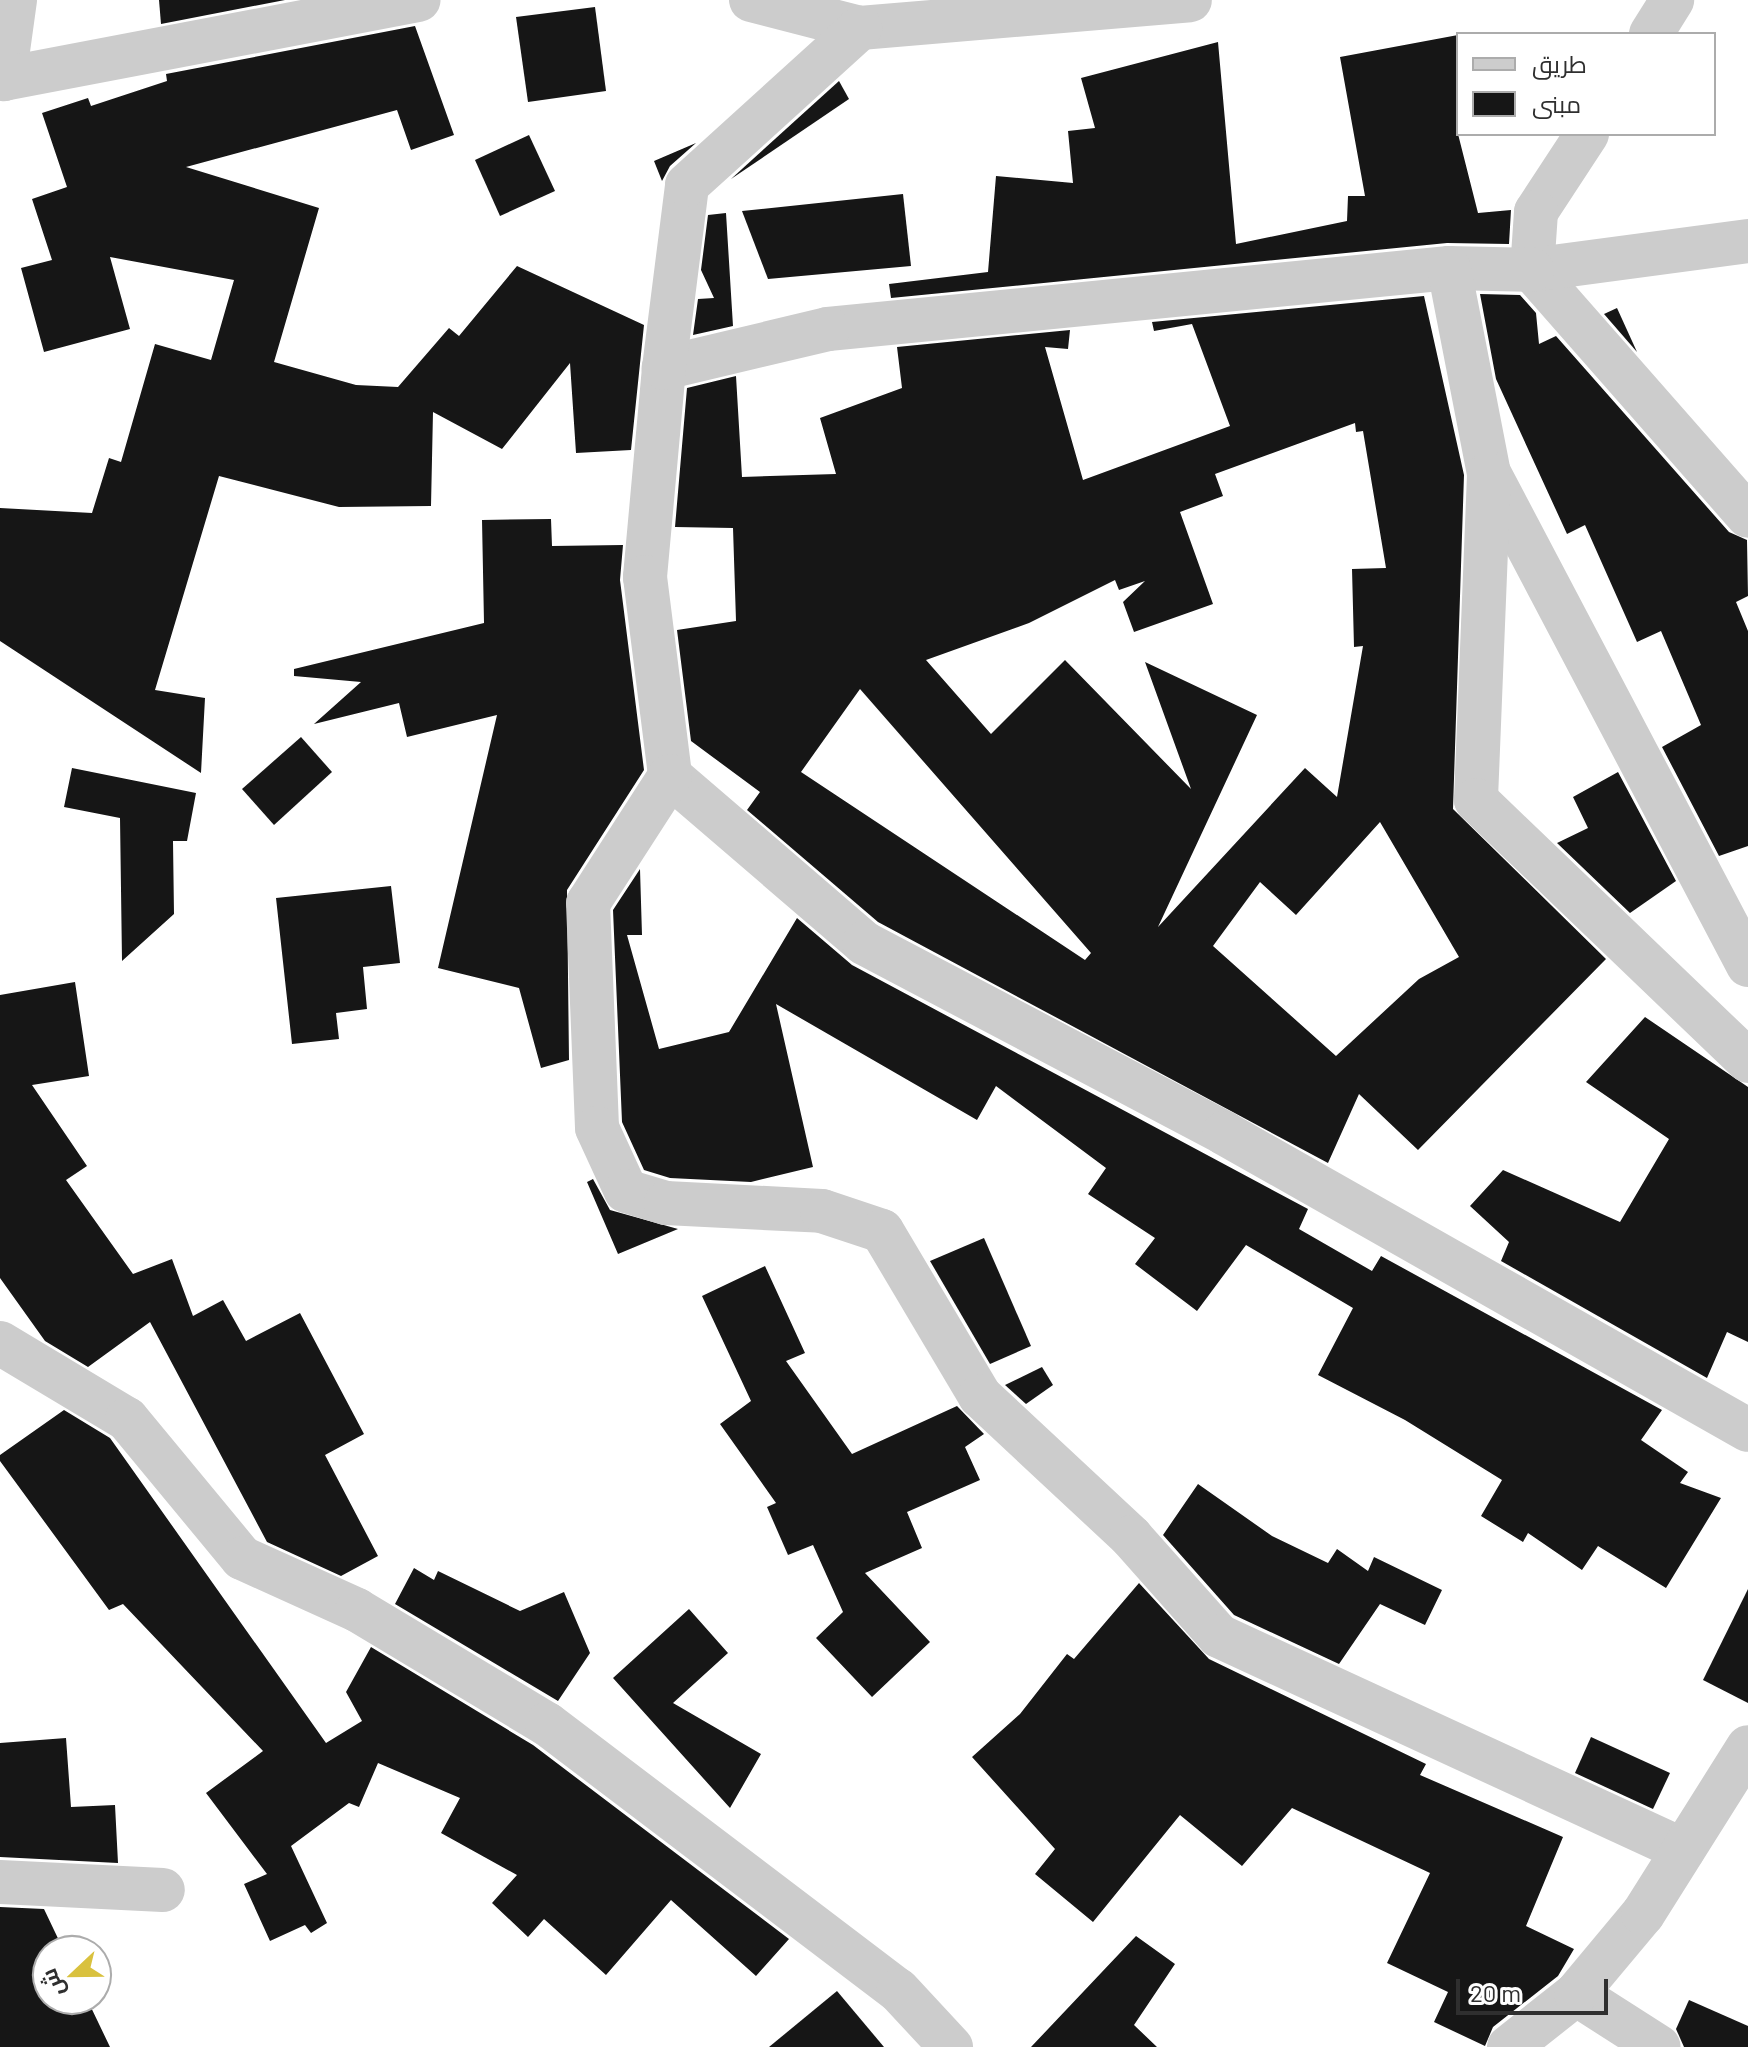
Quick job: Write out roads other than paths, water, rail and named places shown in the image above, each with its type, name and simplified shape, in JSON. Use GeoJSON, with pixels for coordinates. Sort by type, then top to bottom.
{"type":"FeatureCollection","features":[{"type":"Feature","properties":{"kind":"street"},"geometry":{"type":"LineString","coordinates":[[15,0],[2,88],[419,0]]}},
{"type":"Feature","properties":{"kind":"street"},"geometry":{"type":"LineString","coordinates":[[751,0],[860,28],[1190,0]]}},
{"type":"Feature","properties":{"kind":"street"},"geometry":{"type":"LineString","coordinates":[[1652,32],[1672,0]]}},
{"type":"Feature","properties":{"kind":"street"},"geometry":{"type":"LineString","coordinates":[[860,28],[687,185],[664,368],[645,577],[670,776],[588,903],[597,1128],[626,1191],[666,1203],[822,1211],[882,1231],[980,1396],[1131,1537],[1219,1636],[1683,1850]]}},
{"type":"Feature","properties":{"kind":"street"},"geometry":{"type":"LineString","coordinates":[[1586,136],[1536,212],[1532,270],[1748,516]]}},
{"type":"Feature","properties":{"kind":"street"},"geometry":{"type":"LineString","coordinates":[[664,368],[828,329],[1449,268],[1532,270],[1748,241]]}},
{"type":"Feature","properties":{"kind":"street"},"geometry":{"type":"LineString","coordinates":[[1449,268],[1489,473],[1476,800],[1748,1061]]}},
{"type":"Feature","properties":{"kind":"street"},"geometry":{"type":"LineString","coordinates":[[1489,473],[1748,965]]}},
{"type":"Feature","properties":{"kind":"street"},"geometry":{"type":"LineString","coordinates":[[670,776],[864,943],[1224,1133],[1748,1430]]}},
{"type":"Feature","properties":{"kind":"street"},"geometry":{"type":"LineString","coordinates":[[0,1343],[127,1419],[242,1558],[357,1610],[547,1724],[898,1990],[951,2047]]}},
{"type":"Feature","properties":{"kind":"street"},"geometry":{"type":"LineString","coordinates":[[1509,2047],[1576,1994],[1643,1914],[1748,1747]]}},
{"type":"Feature","properties":{"kind":"street"},"geometry":{"type":"LineString","coordinates":[[0,1882],[163,1890]]}},
{"type":"Feature","properties":{"kind":"street"},"geometry":{"type":"LineString","coordinates":[[1576,1994],[1659,2047]]}}]}
